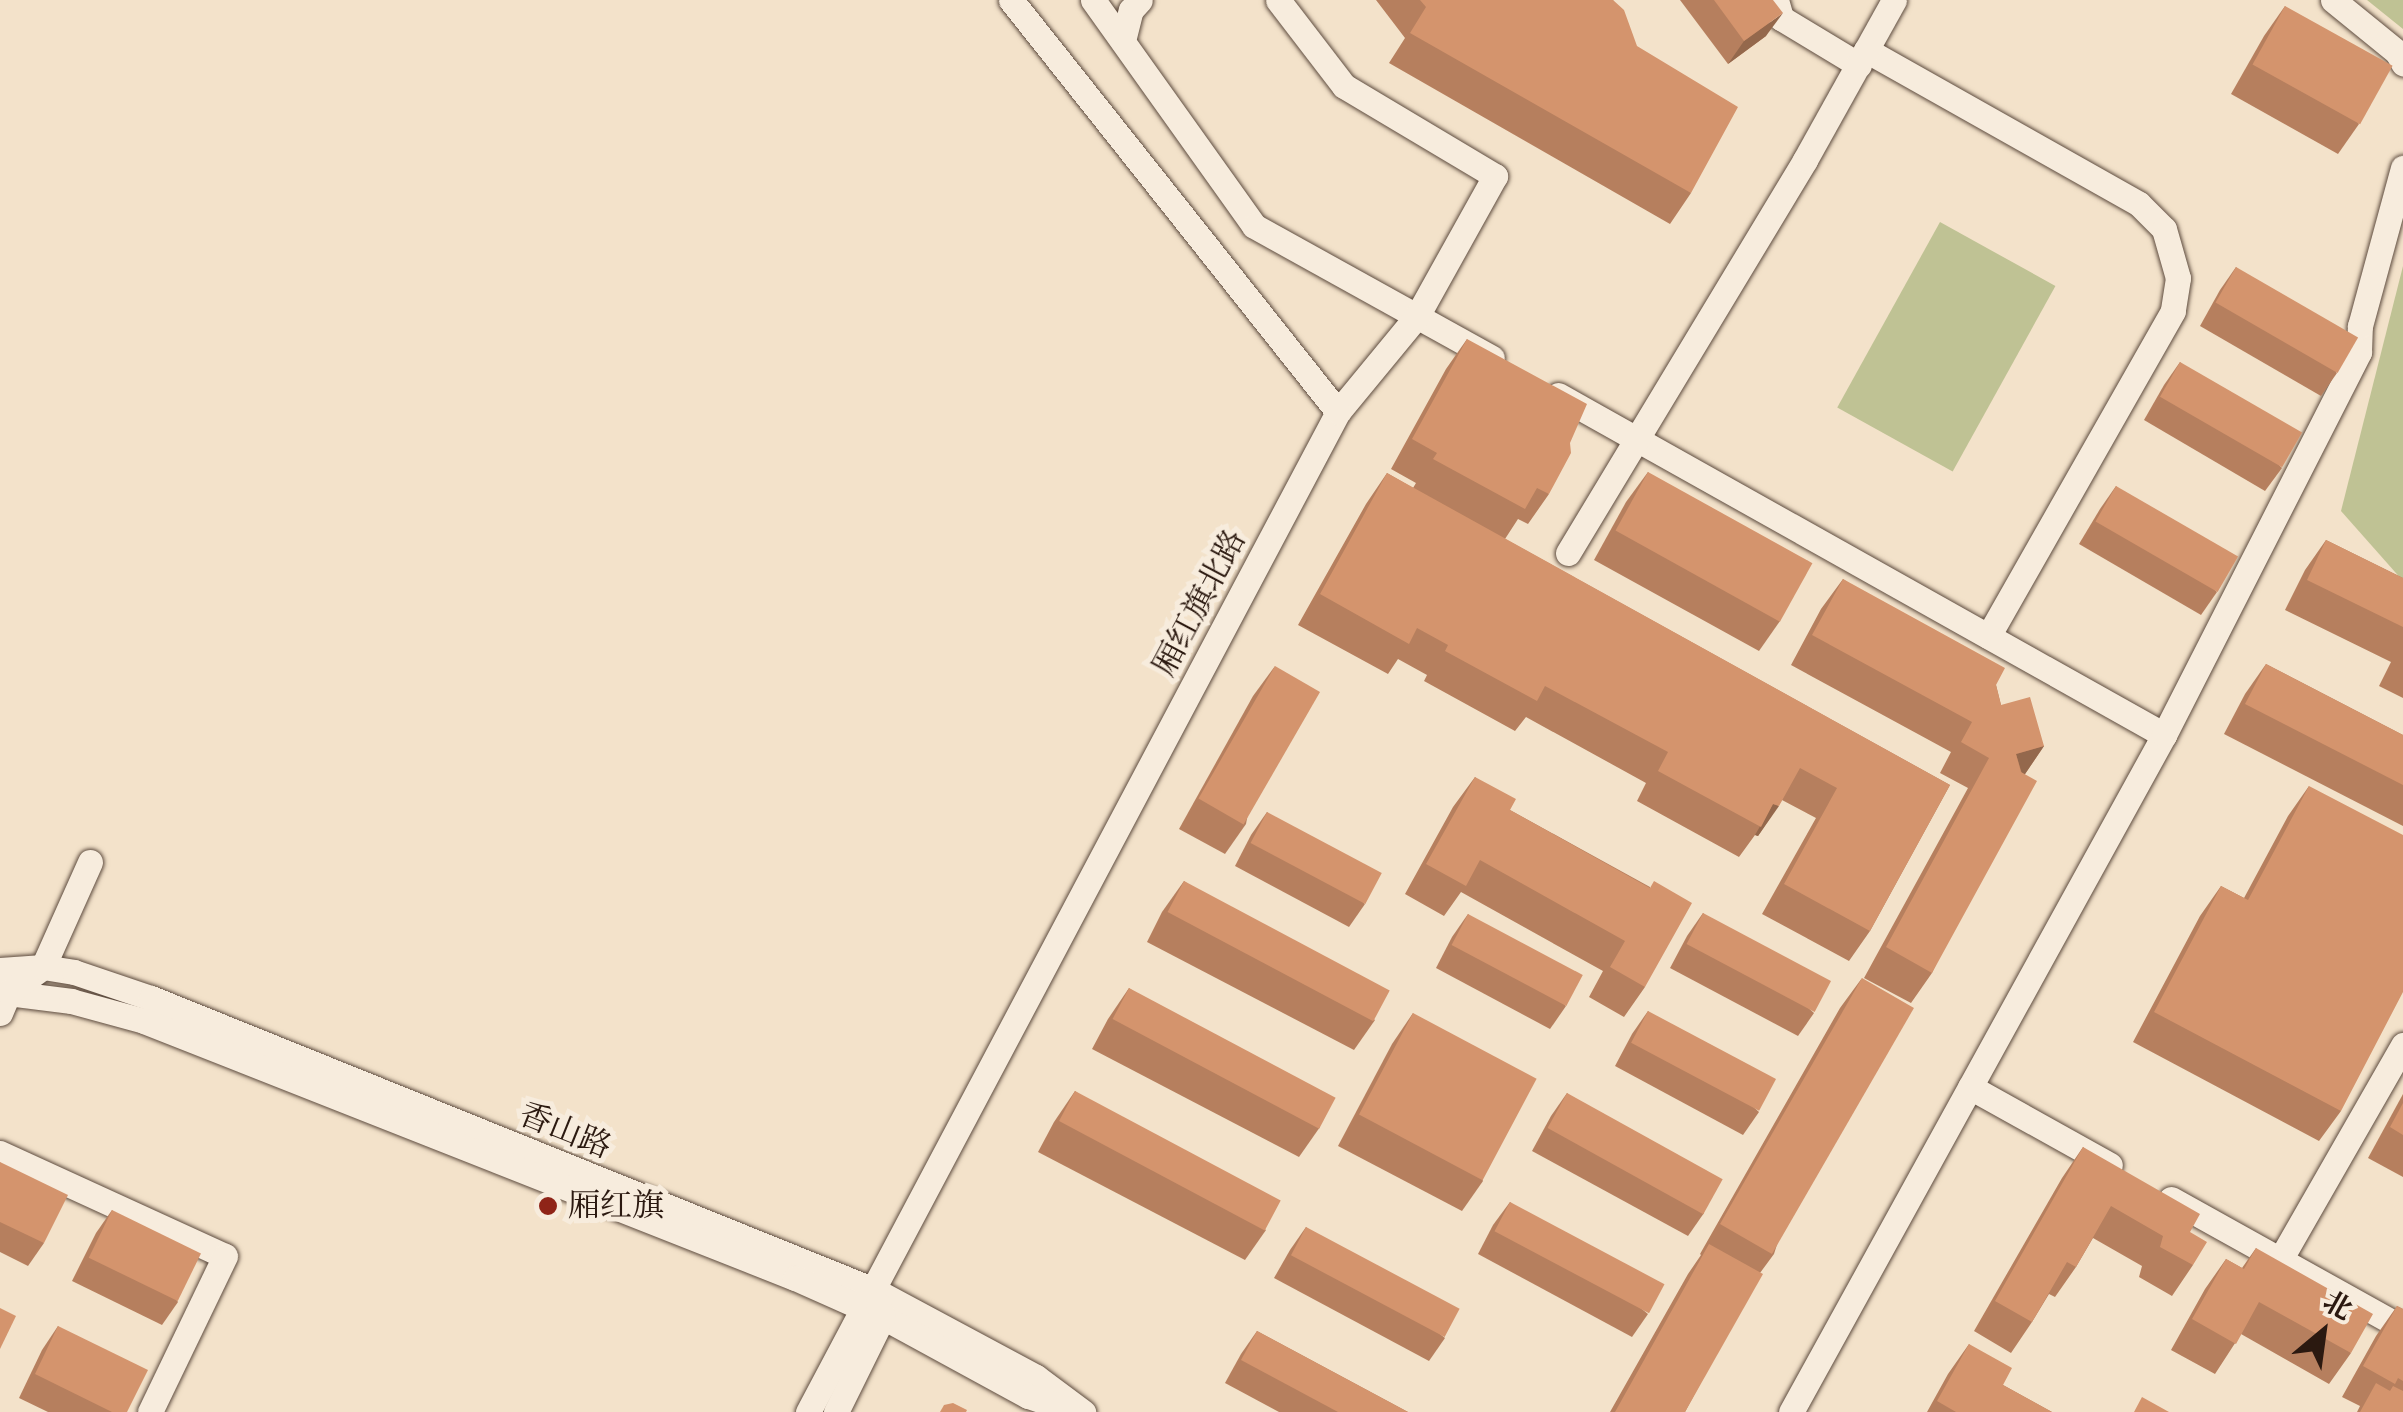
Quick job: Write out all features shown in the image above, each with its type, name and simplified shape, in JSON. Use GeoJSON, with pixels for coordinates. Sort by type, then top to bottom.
{"type":"FeatureCollection","features":[{"type":"Feature","properties":{"kind":"street"},"geometry":{"type":"LineString","coordinates":[[1011,0],[1338,412]]}},
{"type":"Feature","properties":{"kind":"street"},"geometry":{"type":"LineString","coordinates":[[1093,0],[1254,226],[2164,735]]}},
{"type":"Feature","properties":{"kind":"street"},"geometry":{"type":"LineString","coordinates":[[1122,41],[1131,10],[1140,0]]}},
{"type":"Feature","properties":{"kind":"street","name":"厢红旗北路"},"geometry":{"type":"LineString","coordinates":[[872,1305],[1338,412],[1416,316],[1495,176],[1344,86],[1278,0]]}},
{"type":"Feature","properties":{"kind":"street"},"geometry":{"type":"LineString","coordinates":[[1776,0],[1781,18],[2139,204],[2164,229],[2178,278],[2172,311],[1988,636]]}},
{"type":"Feature","properties":{"kind":"street"},"geometry":{"type":"LineString","coordinates":[[1568,553],[1806,160],[1894,0]]}},
{"type":"Feature","properties":{"kind":"street"},"geometry":{"type":"LineString","coordinates":[[2333,0],[2397,52],[2403,62]]}},
{"type":"Feature","properties":{"kind":"street"},"geometry":{"type":"LineString","coordinates":[[1791,1412],[2164,735],[2358,352],[2360,326],[2403,168]]}},
{"type":"Feature","properties":{"kind":"street"},"geometry":{"type":"LineString","coordinates":[[2,991],[43,967],[90,862]]}},
{"type":"Feature","properties":{"kind":"street","name":"香山路"},"geometry":{"type":"LineString","coordinates":[[43,967],[152,998],[872,1305],[1036,1377],[1080,1412]]}},
{"type":"Feature","properties":{"kind":"street","name":"香山路"},"geometry":{"type":"LineString","coordinates":[[2,991],[71,1001],[144,1021],[872,1305]]}},
{"type":"Feature","properties":{"kind":"street"},"geometry":{"type":"LineString","coordinates":[[2280,1260],[2403,1045]]}},
{"type":"Feature","properties":{"kind":"street"},"geometry":{"type":"LineString","coordinates":[[1970,1087],[2403,1328]]}},
{"type":"Feature","properties":{"kind":"street"},"geometry":{"type":"LineString","coordinates":[[0,1153],[225,1256],[150,1412]]}},
{"type":"Feature","properties":{"kind":"street"},"geometry":{"type":"LineString","coordinates":[[808,1412],[872,1305]]}},
{"type":"Feature","properties":{"kind":"street"},"geometry":{"type":"LineString","coordinates":[[836,1412],[872,1305]]}},
{"type":"Feature","properties":{"kind":"green space"},"geometry":{"type":"Polygon","coordinates":[[[2367,0],[2403,0],[2403,29],[2367,0]]]}},
{"type":"Feature","properties":{"kind":"green space"},"geometry":{"type":"Polygon","coordinates":[[[1940,222],[2055,286],[1953,471],[1837,407],[1940,222]]]}},
{"type":"Feature","properties":{"kind":"green space"},"geometry":{"type":"Polygon","coordinates":[[[2403,266],[2403,581],[2341,511],[2403,266]]]}},
{"type":"Feature","properties":{"kind":"building"},"geometry":{"type":"Polygon","coordinates":[[[1420,0],[1613,0],[1624,10],[1637,46],[1738,107],[1691,193],[1410,33],[1426,7],[1420,0]]]}},
{"type":"Feature","properties":{"kind":"building"},"geometry":{"type":"Polygon","coordinates":[[[1714,0],[1773,0],[1783,13],[1744,41],[1714,0]]]}},
{"type":"Feature","properties":{"kind":"building"},"geometry":{"type":"Polygon","coordinates":[[[2285,6],[2393,66],[2360,124],[2253,65],[2285,6]]]}},
{"type":"Feature","properties":{"kind":"building"},"geometry":{"type":"Polygon","coordinates":[[[2236,267],[2358,338],[2338,373],[2216,303],[2236,267]]]}},
{"type":"Feature","properties":{"kind":"building"},"geometry":{"type":"Polygon","coordinates":[[[1467,339],[1587,404],[1570,443],[1571,453],[1549,494],[1537,488],[1525,509],[1433,459],[1437,453],[1412,439],[1467,339]]]}},
{"type":"Feature","properties":{"kind":"building"},"geometry":{"type":"Polygon","coordinates":[[[2180,362],[2302,432],[2282,467],[2160,397],[2180,362]]]}},
{"type":"Feature","properties":{"kind":"building"},"geometry":{"type":"Polygon","coordinates":[[[1648,472],[1812,563],[1780,622],[1616,531],[1648,472]]]}},
{"type":"Feature","properties":{"kind":"building"},"geometry":{"type":"Polygon","coordinates":[[[1387,473],[1950,785],[1870,931],[1784,884],[1837,788],[1800,768],[1779,806],[1773,804],[1761,827],[1658,771],[1668,752],[1545,686],[1537,701],[1445,651],[1448,645],[1417,628],[1409,644],[1320,594],[1387,473]]]}},
{"type":"Feature","properties":{"kind":"building"},"geometry":{"type":"Polygon","coordinates":[[[2116,486],[2238,556],[2218,592],[2096,522],[2116,486]]]}},
{"type":"Feature","properties":{"kind":"building"},"geometry":{"type":"Polygon","coordinates":[[[2326,540],[2403,578],[2403,627],[2307,580],[2326,540]]]}},
{"type":"Feature","properties":{"kind":"building"},"geometry":{"type":"Polygon","coordinates":[[[1843,579],[2005,668],[1996,685],[2001,705],[2030,697],[2044,746],[2016,754],[2021,772],[2037,781],[1932,973],[1886,947],[1989,758],[1961,742],[1972,722],[1812,635],[1843,579]]]}},
{"type":"Feature","properties":{"kind":"building"},"geometry":{"type":"Polygon","coordinates":[[[2266,664],[2403,735],[2403,785],[2245,704],[2266,664]]]}},
{"type":"Feature","properties":{"kind":"building"},"geometry":{"type":"Polygon","coordinates":[[[1275,666],[1320,692],[1244,825],[1198,799],[1275,666]]]}},
{"type":"Feature","properties":{"kind":"building"},"geometry":{"type":"Polygon","coordinates":[[[1475,777],[1516,799],[1510,810],[1650,888],[1654,881],[1692,903],[1645,987],[1610,967],[1625,941],[1480,860],[1466,886],[1426,864],[1475,777]]]}},
{"type":"Feature","properties":{"kind":"building"},"geometry":{"type":"Polygon","coordinates":[[[2309,786],[2403,835],[2403,992],[2341,1111],[2154,1012],[2221,886],[2248,900],[2309,786]]]}},
{"type":"Feature","properties":{"kind":"building"},"geometry":{"type":"Polygon","coordinates":[[[1267,812],[1382,873],[1365,904],[1251,843],[1267,812]]]}},
{"type":"Feature","properties":{"kind":"building"},"geometry":{"type":"Polygon","coordinates":[[[1184,881],[1390,990],[1373,1021],[1168,912],[1184,881]]]}},
{"type":"Feature","properties":{"kind":"building"},"geometry":{"type":"Polygon","coordinates":[[[1703,913],[1831,981],[1815,1012],[1687,944],[1703,913]]]}},
{"type":"Feature","properties":{"kind":"building"},"geometry":{"type":"Polygon","coordinates":[[[1468,914],[1583,975],[1566,1006],[1452,945],[1468,914]]]}},
{"type":"Feature","properties":{"kind":"building"},"geometry":{"type":"Polygon","coordinates":[[[1862,978],[1914,1008],[1772,1254],[1720,1224],[1862,978]]]}},
{"type":"Feature","properties":{"kind":"building"},"geometry":{"type":"Polygon","coordinates":[[[1129,988],[1336,1098],[1319,1129],[1113,1019],[1129,988]]]}},
{"type":"Feature","properties":{"kind":"building"},"geometry":{"type":"Polygon","coordinates":[[[1648,1011],[1776,1079],[1759,1111],[1631,1043],[1648,1011]]]}},
{"type":"Feature","properties":{"kind":"building"},"geometry":{"type":"Polygon","coordinates":[[[1413,1013],[1537,1079],[1483,1180],[1359,1115],[1413,1013]]]}},
{"type":"Feature","properties":{"kind":"building"},"geometry":{"type":"Polygon","coordinates":[[[1075,1091],[1281,1200],[1265,1230],[1059,1121],[1075,1091]]]}},
{"type":"Feature","properties":{"kind":"building"},"geometry":{"type":"Polygon","coordinates":[[[1567,1093],[1723,1179],[1703,1214],[1548,1128],[1567,1093]]]}},
{"type":"Feature","properties":{"kind":"building"},"geometry":{"type":"Polygon","coordinates":[[[2403,1103],[2403,1135],[2390,1127],[2403,1103]]]}},
{"type":"Feature","properties":{"kind":"building"},"geometry":{"type":"Polygon","coordinates":[[[2083,1147],[2200,1214],[2190,1232],[2207,1242],[2193,1265],[2160,1247],[2163,1236],[2111,1206],[2076,1267],[2067,1262],[2032,1322],[1995,1301],[2083,1147]]]}},
{"type":"Feature","properties":{"kind":"building"},"geometry":{"type":"Polygon","coordinates":[[[0,1162],[68,1195],[44,1243],[0,1222],[0,1162]]]}},
{"type":"Feature","properties":{"kind":"building"},"geometry":{"type":"Polygon","coordinates":[[[1510,1202],[1665,1284],[1649,1313],[1495,1231],[1510,1202]]]}},
{"type":"Feature","properties":{"kind":"building"},"geometry":{"type":"Polygon","coordinates":[[[112,1210],[201,1253],[178,1301],[89,1258],[112,1210]]]}},
{"type":"Feature","properties":{"kind":"building"},"geometry":{"type":"Polygon","coordinates":[[[1306,1227],[1460,1309],[1445,1337],[1291,1255],[1306,1227]]]}},
{"type":"Feature","properties":{"kind":"building"},"geometry":{"type":"Polygon","coordinates":[[[1709,1244],[1763,1274],[1685,1412],[1615,1412],[1709,1244]]]}},
{"type":"Feature","properties":{"kind":"building"},"geometry":{"type":"Polygon","coordinates":[[[2256,1248],[2373,1314],[2351,1353],[2259,1302],[2236,1344],[2192,1319],[2226,1259],[2244,1269],[2256,1248]]]}},
{"type":"Feature","properties":{"kind":"building"},"geometry":{"type":"Polygon","coordinates":[[[2397,1306],[2403,1309],[2403,1381],[2398,1378],[2395,1384],[2363,1366],[2397,1306]]]}},
{"type":"Feature","properties":{"kind":"building"},"geometry":{"type":"Polygon","coordinates":[[[0,1308],[16,1316],[0,1349],[0,1308]]]}},
{"type":"Feature","properties":{"kind":"building"},"geometry":{"type":"Polygon","coordinates":[[[58,1326],[148,1370],[127,1412],[112,1412],[35,1374],[58,1326]]]}},
{"type":"Feature","properties":{"kind":"building"},"geometry":{"type":"Polygon","coordinates":[[[1257,1331],[1408,1412],[1338,1412],[1241,1360],[1257,1331]]]}},
{"type":"Feature","properties":{"kind":"building"},"geometry":{"type":"Polygon","coordinates":[[[1969,1344],[2012,1368],[2003,1385],[2052,1412],[1956,1412],[1937,1401],[1969,1344]]]}},
{"type":"Feature","properties":{"kind":"building"},"geometry":{"type":"Polygon","coordinates":[[[2376,1383],[2390,1391],[2393,1386],[2403,1391],[2403,1412],[2360,1412],[2376,1383]]]}},
{"type":"Feature","properties":{"kind":"building"},"geometry":{"type":"Polygon","coordinates":[[[2142,1397],[2169,1412],[2134,1412],[2142,1397]]]}},
{"type":"Feature","properties":{"kind":"building"},"geometry":{"type":"Polygon","coordinates":[[[953,1403],[966,1412],[940,1412],[944,1405],[953,1403]]]}},
{"type":"Feature","properties":{"kind":"place","name":"厢红旗"},"geometry":{"type":"Point","coordinates":[548,1206]}}]}
